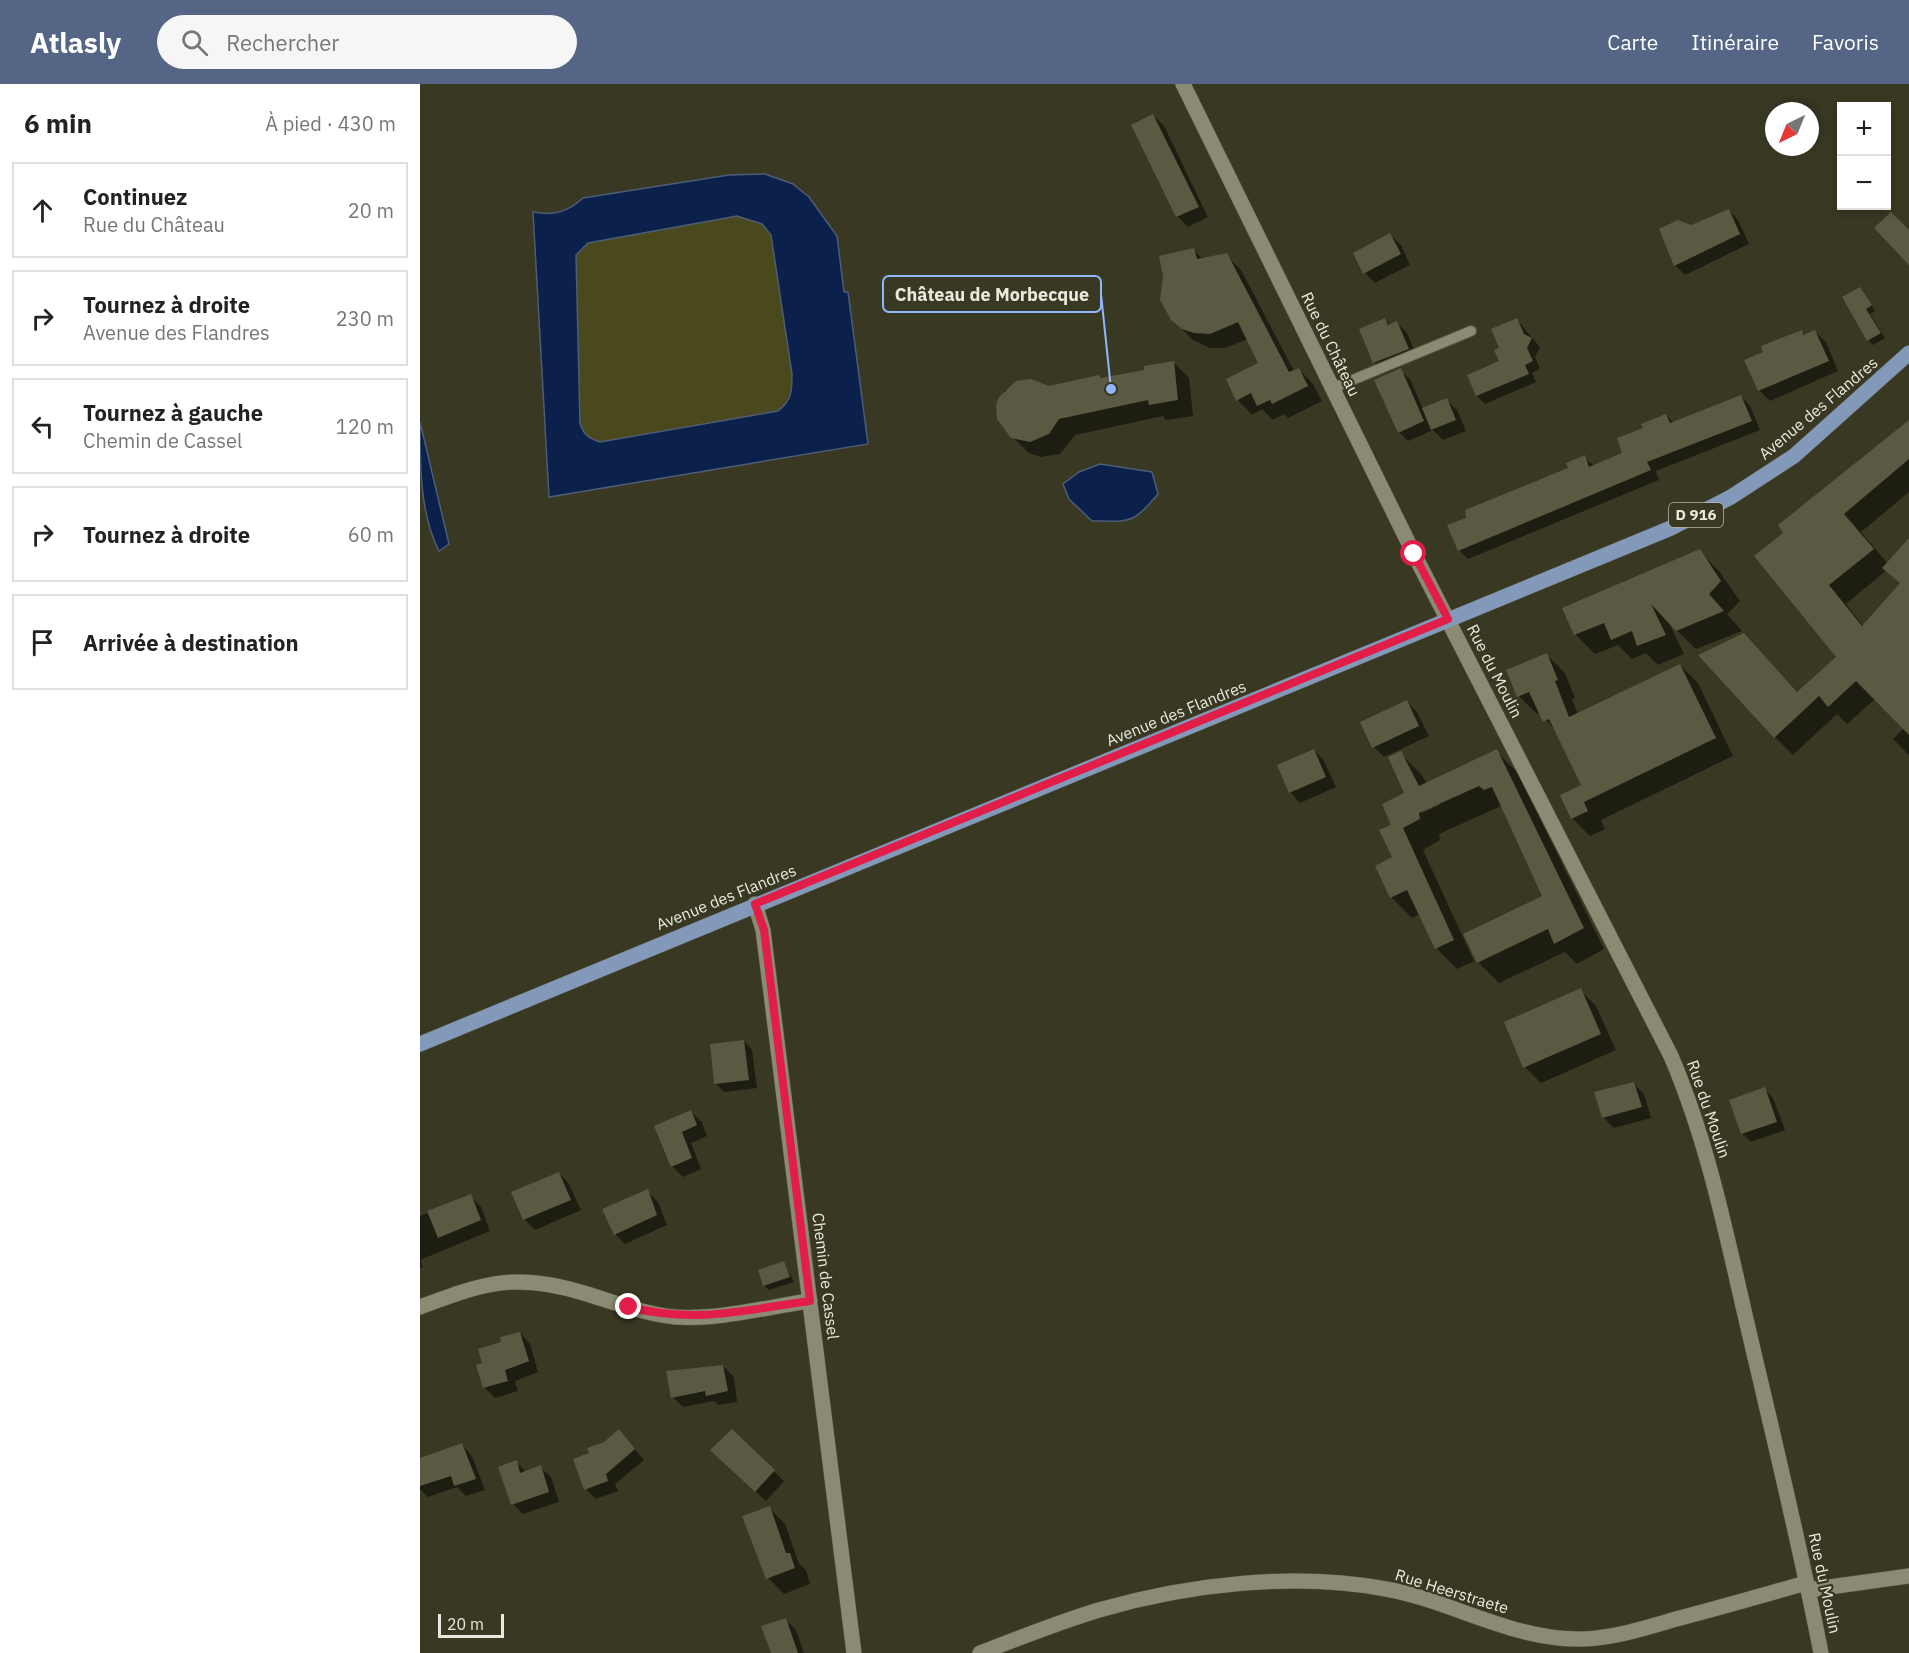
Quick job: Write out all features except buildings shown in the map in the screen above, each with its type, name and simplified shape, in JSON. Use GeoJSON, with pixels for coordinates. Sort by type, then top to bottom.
{"type":"FeatureCollection","features":[{"type":"Feature","properties":{"kind":"main road","name":"Avenue des Flandres"},"geometry":{"type":"LineString","coordinates":[[420,1044],[1671,528],[1746,489],[1816,438],[1909,353]]}},
{"type":"Feature","properties":{"kind":"street","name":"Rue du Château"},"geometry":{"type":"LineString","coordinates":[[1183,84],[1448,619]]}},
{"type":"Feature","properties":{"kind":"street","name":"Rue du Moulin"},"geometry":{"type":"LineString","coordinates":[[1448,619],[1671,1056],[1690,1102],[1717,1191],[1821,1653]]}},
{"type":"Feature","properties":{"kind":"street","name":"Chemin de Cassel"},"geometry":{"type":"LineString","coordinates":[[755,904],[764,930],[854,1653]]}},
{"type":"Feature","properties":{"kind":"street"},"geometry":{"type":"LineString","coordinates":[[420,1307],[487,1283],[523,1280],[558,1285],[629,1307],[674,1317],[718,1315],[810,1301]]}},
{"type":"Feature","properties":{"kind":"street","name":"Rue Heerstraete"},"geometry":{"type":"LineString","coordinates":[[980,1653],[1118,1605],[1180,1592],[1239,1586],[1326,1582],[1386,1589],[1442,1604],[1519,1630],[1583,1639],[1632,1632],[1807,1587],[1909,1576]]}},
{"type":"Feature","properties":{"kind":"lane"},"geometry":{"type":"LineString","coordinates":[[1333,388],[1470,331]]}},
{"type":"Feature","properties":{"kind":"shaded area"},"geometry":{"type":"Polygon","coordinates":[[[737,216],[762,224],[771,235],[792,374],[789,399],[778,411],[599,442],[589,438],[580,423],[576,255],[588,243],[737,216]]]}},
{"type":"Feature","properties":{"kind":"water"},"geometry":{"type":"Polygon","coordinates":[[[765,174],[793,184],[809,197],[837,236],[844,292],[848,292],[868,444],[549,497],[533,212],[554,213],[572,207],[583,198],[729,175],[765,174]],[[737,216],[588,243],[576,255],[580,423],[587,436],[600,442],[778,411],[786,403],[791,390],[792,374],[771,235],[762,224],[737,216]]]}},
{"type":"Feature","properties":{"kind":"water"},"geometry":{"type":"Polygon","coordinates":[[[420,422],[449,544],[439,551],[428,521],[422,489],[420,422]]]}},
{"type":"Feature","properties":{"kind":"water"},"geometry":{"type":"Polygon","coordinates":[[[1100,464],[1152,472],[1158,494],[1142,511],[1130,519],[1092,521],[1069,499],[1063,484],[1079,472],[1100,464]]]}},
{"type":"Feature","properties":{"kind":"place","name":"Château de Morbecque"},"geometry":{"type":"Point","coordinates":[1111,389]}},
{"type":"Feature","properties":{"kind":"route"},"geometry":{"type":"LineString","coordinates":[[629,1307],[660,1315],[688,1317],[718,1315],[810,1301],[764,930],[755,904],[1448,619],[1414,554]]}}]}
